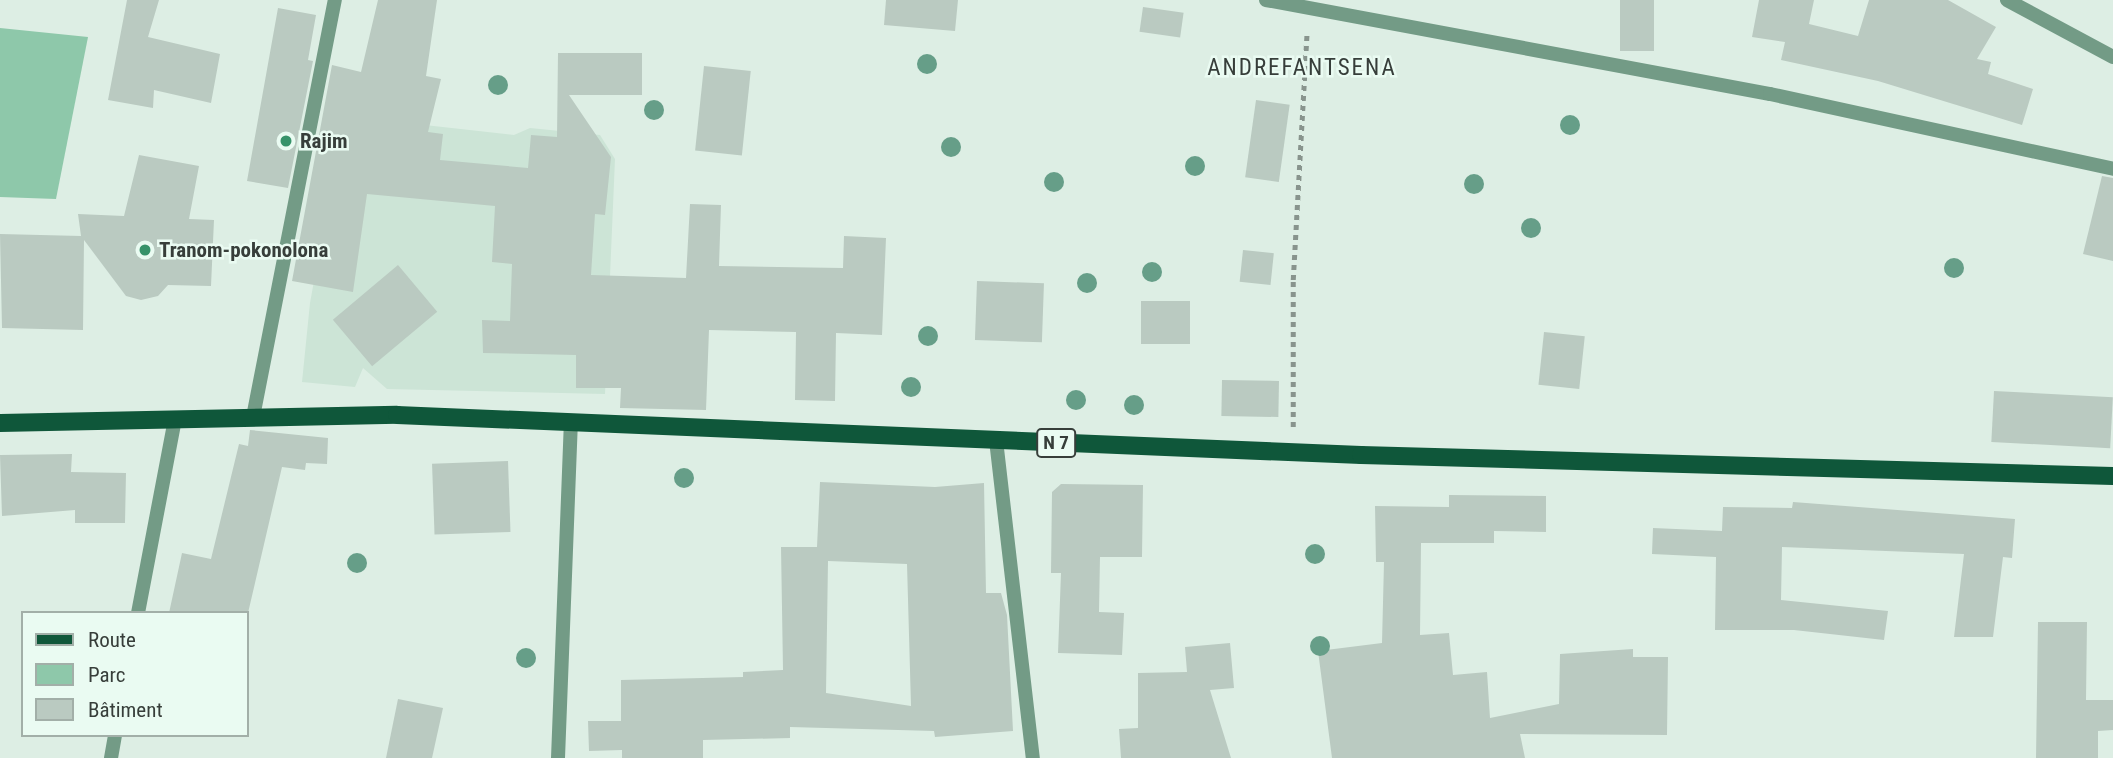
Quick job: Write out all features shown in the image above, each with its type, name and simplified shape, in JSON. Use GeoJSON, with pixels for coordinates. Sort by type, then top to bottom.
{"type":"FeatureCollection","features":[{"type":"Feature","properties":{"kind":"main road","name":"N 7"},"geometry":{"type":"LineString","coordinates":[[0,423],[397,415],[1293,453],[2113,476]]}},
{"type":"Feature","properties":{"kind":"street"},"geometry":{"type":"LineString","coordinates":[[253,417],[335,0]]}},
{"type":"Feature","properties":{"kind":"street"},"geometry":{"type":"LineString","coordinates":[[1266,0],[1308,10],[1770,94],[2113,169]]}},
{"type":"Feature","properties":{"kind":"street"},"geometry":{"type":"LineString","coordinates":[[2007,0],[2113,57]]}},
{"type":"Feature","properties":{"kind":"street"},"geometry":{"type":"LineString","coordinates":[[138,611],[175,419]]}},
{"type":"Feature","properties":{"kind":"street"},"geometry":{"type":"LineString","coordinates":[[558,758],[571,423]]}},
{"type":"Feature","properties":{"kind":"street"},"geometry":{"type":"LineString","coordinates":[[996,440],[1033,758]]}},
{"type":"Feature","properties":{"kind":"street"},"geometry":{"type":"LineString","coordinates":[[111,758],[115,737]]}},
{"type":"Feature","properties":{"kind":"path"},"geometry":{"type":"LineString","coordinates":[[1293,453],[1295,216],[1308,10]]}},
{"type":"Feature","properties":{"kind":"shaded area"},"geometry":{"type":"Polygon","coordinates":[[[344,116],[514,135],[530,128],[600,135],[615,159],[605,394],[387,389],[363,368],[355,387],[302,382],[310,303],[344,116]]]}},
{"type":"Feature","properties":{"kind":"green space"},"geometry":{"type":"Polygon","coordinates":[[[0,28],[88,37],[56,199],[0,197],[0,28]]]}},
{"type":"Feature","properties":{"kind":"building"},"geometry":{"type":"Polygon","coordinates":[[[127,0],[159,0],[148,37],[220,54],[211,103],[154,90],[153,108],[108,100],[127,0]]]}},
{"type":"Feature","properties":{"kind":"building"},"geometry":{"type":"Polygon","coordinates":[[[378,0],[437,0],[426,76],[441,79],[428,132],[443,134],[440,160],[528,168],[531,135],[557,137],[558,53],[642,53],[642,95],[569,95],[611,157],[605,215],[595,214],[591,275],[686,278],[690,204],[721,205],[719,266],[843,268],[844,236],[886,238],[882,335],[836,333],[835,401],[795,400],[796,332],[709,330],[706,410],[620,408],[621,388],[576,388],[576,355],[483,353],[482,320],[510,321],[512,264],[492,262],[495,206],[367,194],[353,292],[292,281],[332,65],[361,72],[378,0]]]}},
{"type":"Feature","properties":{"kind":"building"},"geometry":{"type":"Polygon","coordinates":[[[886,0],[958,0],[955,31],[884,25],[886,0]]]}},
{"type":"Feature","properties":{"kind":"building"},"geometry":{"type":"Polygon","coordinates":[[[1620,0],[1654,0],[1654,51],[1620,51],[1620,0]]]}},
{"type":"Feature","properties":{"kind":"building"},"geometry":{"type":"Polygon","coordinates":[[[1759,0],[1814,0],[1809,24],[1858,36],[1869,0],[1948,0],[1996,27],[1977,59],[1991,62],[1988,74],[2033,89],[2022,125],[1878,81],[1781,60],[1785,42],[1752,37],[1759,0]]]}},
{"type":"Feature","properties":{"kind":"building"},"geometry":{"type":"Polygon","coordinates":[[[1143,7],[1184,13],[1180,37],[1140,32],[1143,7]]]}},
{"type":"Feature","properties":{"kind":"building"},"geometry":{"type":"Polygon","coordinates":[[[278,8],[316,15],[308,60],[313,61],[288,188],[247,181],[278,8]]]}},
{"type":"Feature","properties":{"kind":"building"},"geometry":{"type":"Polygon","coordinates":[[[704,66],[751,71],[742,155],[695,151],[704,66]]]}},
{"type":"Feature","properties":{"kind":"building"},"geometry":{"type":"Polygon","coordinates":[[[1256,100],[1290,105],[1279,182],[1245,177],[1256,100]]]}},
{"type":"Feature","properties":{"kind":"building"},"geometry":{"type":"Polygon","coordinates":[[[139,155],[199,166],[189,219],[214,220],[211,286],[168,285],[158,296],[141,300],[126,296],[84,240],[83,330],[2,328],[0,234],[81,236],[78,214],[124,216],[139,155]]]}},
{"type":"Feature","properties":{"kind":"building"},"geometry":{"type":"Polygon","coordinates":[[[2102,176],[2113,178],[2113,261],[2083,254],[2102,176]]]}},
{"type":"Feature","properties":{"kind":"building"},"geometry":{"type":"Polygon","coordinates":[[[1243,250],[1274,253],[1270,285],[1240,282],[1243,250]]]}},
{"type":"Feature","properties":{"kind":"building"},"geometry":{"type":"Polygon","coordinates":[[[398,265],[437,312],[372,366],[333,320],[398,265]]]}},
{"type":"Feature","properties":{"kind":"building"},"geometry":{"type":"Polygon","coordinates":[[[977,281],[1044,283],[1042,342],[975,340],[977,281]]]}},
{"type":"Feature","properties":{"kind":"building"},"geometry":{"type":"Polygon","coordinates":[[[1141,301],[1190,301],[1190,344],[1141,344],[1141,301]]]}},
{"type":"Feature","properties":{"kind":"building"},"geometry":{"type":"Polygon","coordinates":[[[1544,332],[1585,336],[1579,389],[1538,385],[1544,332]]]}},
{"type":"Feature","properties":{"kind":"building"},"geometry":{"type":"Polygon","coordinates":[[[1222,380],[1279,381],[1278,417],[1221,416],[1222,380]]]}},
{"type":"Feature","properties":{"kind":"building"},"geometry":{"type":"Polygon","coordinates":[[[1994,391],[2113,397],[2110,448],[1991,442],[1994,391]]]}},
{"type":"Feature","properties":{"kind":"building"},"geometry":{"type":"Polygon","coordinates":[[[250,430],[328,438],[327,464],[306,463],[305,470],[282,467],[248,613],[169,611],[182,553],[211,559],[239,444],[248,446],[250,430]]]}},
{"type":"Feature","properties":{"kind":"building"},"geometry":{"type":"Polygon","coordinates":[[[72,454],[71,472],[126,473],[125,523],[75,523],[75,510],[2,516],[0,455],[72,454]]]}},
{"type":"Feature","properties":{"kind":"building"},"geometry":{"type":"Polygon","coordinates":[[[508,461],[510,532],[435,535],[432,464],[508,461]]]}},
{"type":"Feature","properties":{"kind":"building"},"geometry":{"type":"Polygon","coordinates":[[[820,482],[935,487],[984,483],[986,593],[1001,593],[1007,615],[1013,731],[935,737],[934,731],[790,727],[790,738],[703,740],[703,758],[622,758],[622,750],[589,751],[588,721],[621,721],[621,680],[743,677],[743,672],[783,670],[781,547],[817,547],[820,482]],[[828,561],[826,693],[911,706],[907,564],[828,561]]]}},
{"type":"Feature","properties":{"kind":"building"},"geometry":{"type":"Polygon","coordinates":[[[1061,484],[1143,485],[1142,557],[1100,557],[1099,612],[1124,613],[1122,655],[1058,653],[1061,573],[1051,573],[1052,492],[1061,484]]]}},
{"type":"Feature","properties":{"kind":"building"},"geometry":{"type":"Polygon","coordinates":[[[1449,495],[1546,496],[1546,532],[1494,531],[1494,543],[1421,543],[1420,635],[1449,633],[1453,675],[1487,672],[1490,718],[1559,704],[1560,654],[1633,649],[1633,657],[1668,657],[1667,735],[1520,734],[1525,758],[1332,758],[1318,651],[1382,643],[1384,562],[1376,562],[1375,506],[1449,507],[1449,495]]]}},
{"type":"Feature","properties":{"kind":"building"},"geometry":{"type":"Polygon","coordinates":[[[1793,502],[2015,519],[2012,558],[2003,557],[1993,637],[1954,637],[1964,554],[1782,547],[1781,600],[1888,611],[1884,640],[1794,630],[1715,630],[1716,557],[1652,554],[1653,528],[1722,531],[1723,507],[1792,508],[1793,502]]]}},
{"type":"Feature","properties":{"kind":"building"},"geometry":{"type":"Polygon","coordinates":[[[2038,622],[2087,622],[2086,700],[2113,700],[2113,730],[2098,731],[2098,758],[2036,758],[2038,622]]]}},
{"type":"Feature","properties":{"kind":"building"},"geometry":{"type":"Polygon","coordinates":[[[1230,643],[1234,688],[1210,690],[1231,758],[1121,758],[1119,729],[1138,728],[1138,673],[1187,672],[1185,647],[1230,643]]]}},
{"type":"Feature","properties":{"kind":"building"},"geometry":{"type":"Polygon","coordinates":[[[398,699],[443,708],[432,758],[386,758],[398,699]]]}},
{"type":"Feature","properties":{"kind":"place","name":"Rajim"},"geometry":{"type":"Point","coordinates":[286,141]}},
{"type":"Feature","properties":{"kind":"place","name":"Tranom-pokonolona"},"geometry":{"type":"Point","coordinates":[145,250]}},
{"type":"Feature","properties":{"kind":"district","name":"ANDREFANTSENA"},"geometry":{"type":"Point","coordinates":[1302,68]}}]}
